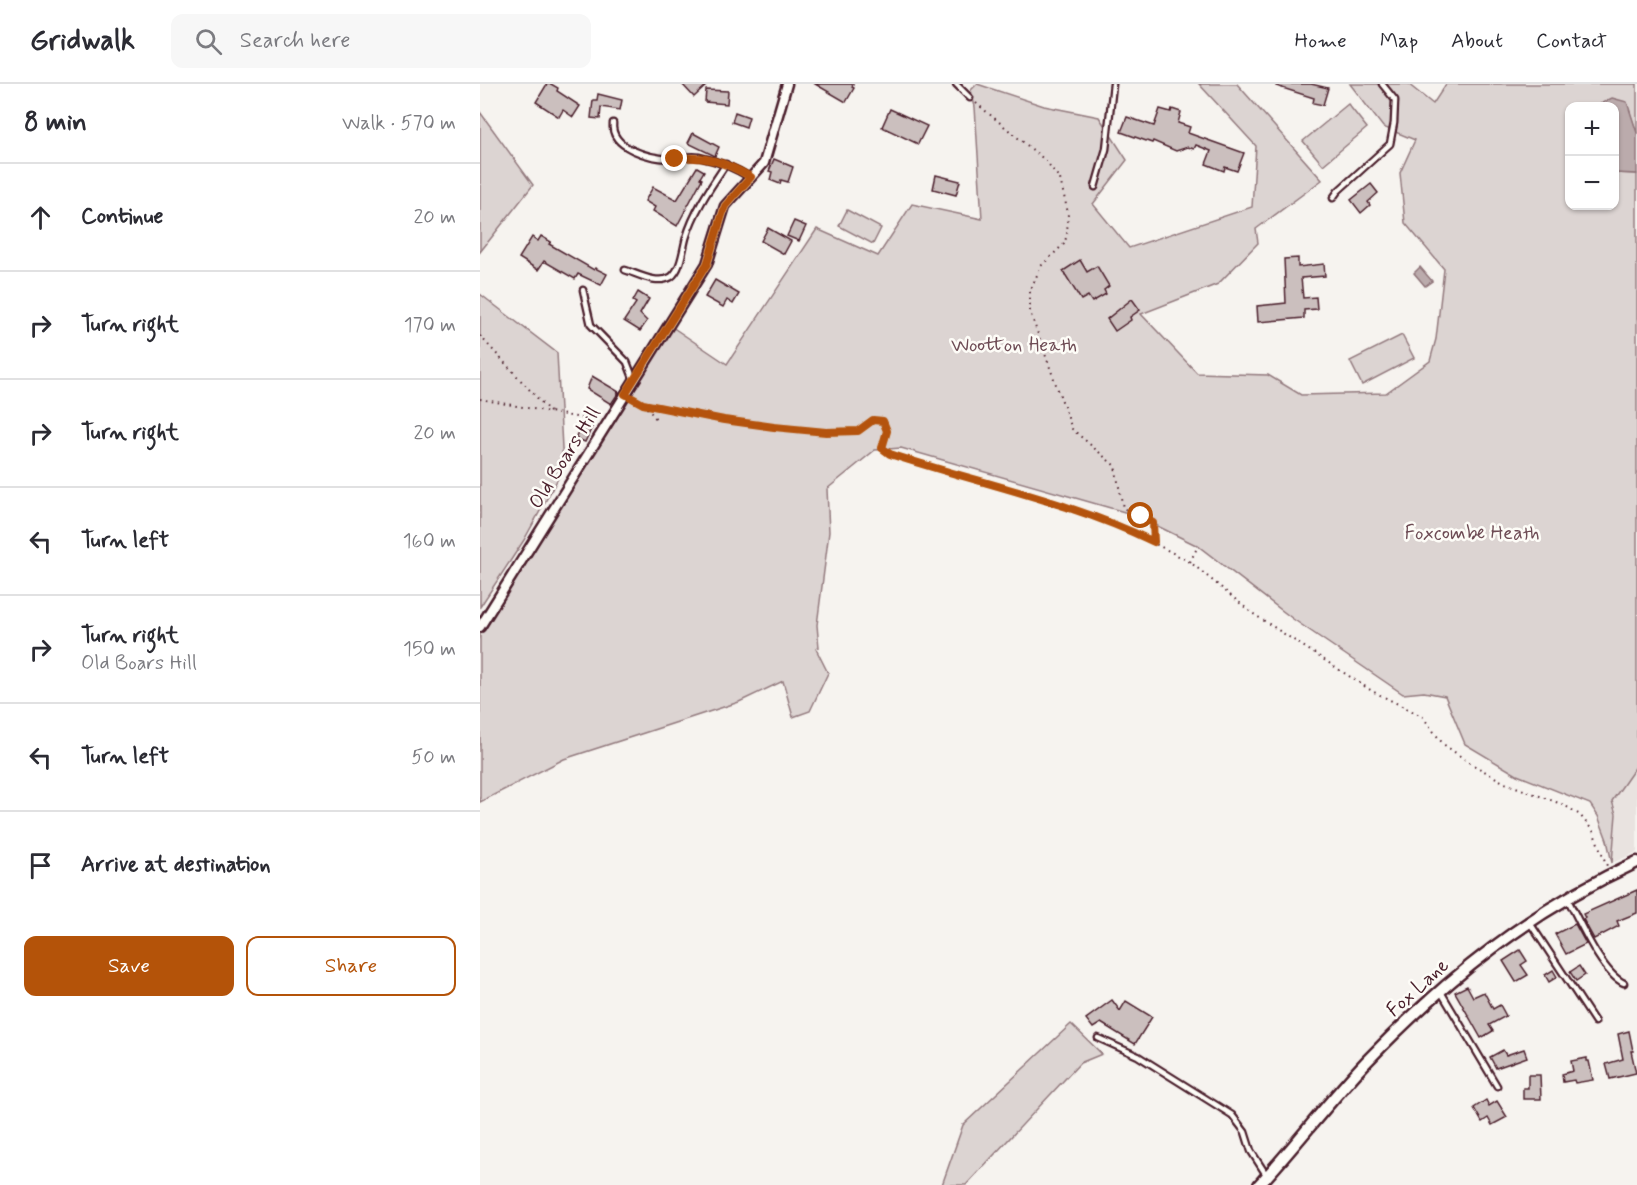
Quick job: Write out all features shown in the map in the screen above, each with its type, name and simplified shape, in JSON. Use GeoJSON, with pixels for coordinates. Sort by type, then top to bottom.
{"type":"FeatureCollection","features":[{"type":"Feature","properties":{"kind":"street","name":"Old Boars Hill"},"geometry":{"type":"LineString","coordinates":[[480,627],[707,264],[725,206],[764,163],[787,84]]}},
{"type":"Feature","properties":{"kind":"street","name":"Fox Lane"},"geometry":{"type":"LineString","coordinates":[[1259,1185],[1366,1062],[1440,990],[1529,921],[1567,898],[1637,862]]}},
{"type":"Feature","properties":{"kind":"lane"},"geometry":{"type":"LineString","coordinates":[[956,84],[970,98]]}},
{"type":"Feature","properties":{"kind":"lane"},"geometry":{"type":"LineString","coordinates":[[1095,187],[1106,149],[1113,84]]}},
{"type":"Feature","properties":{"kind":"lane"},"geometry":{"type":"LineString","coordinates":[[1333,198],[1390,144],[1395,100],[1382,84]]}},
{"type":"Feature","properties":{"kind":"lane"},"geometry":{"type":"LineString","coordinates":[[612,123],[616,139],[621,145],[643,154],[667,159],[694,156],[726,164],[751,177]]}},
{"type":"Feature","properties":{"kind":"lane"},"geometry":{"type":"LineString","coordinates":[[626,270],[655,280],[673,276],[690,226],[726,164]]}},
{"type":"Feature","properties":{"kind":"lane"},"geometry":{"type":"LineString","coordinates":[[584,290],[591,325],[627,362],[634,380]]}},
{"type":"Feature","properties":{"kind":"lane"},"geometry":{"type":"LineString","coordinates":[[1567,898],[1606,969],[1617,980],[1624,983]]}},
{"type":"Feature","properties":{"kind":"lane"},"geometry":{"type":"LineString","coordinates":[[1529,921],[1595,1022]]}},
{"type":"Feature","properties":{"kind":"lane"},"geometry":{"type":"LineString","coordinates":[[1440,990],[1497,1086]]}},
{"type":"Feature","properties":{"kind":"lane"},"geometry":{"type":"LineString","coordinates":[[1098,1038],[1138,1056],[1232,1115],[1245,1132],[1251,1151],[1267,1176]]}},
{"type":"Feature","properties":{"kind":"path"},"geometry":{"type":"LineString","coordinates":[[970,98],[1046,161],[1060,179],[1068,213],[1067,235],[1064,243],[1041,266],[1030,291],[1030,312],[1072,429],[1115,466],[1123,508],[1153,523],[1154,542]]}},
{"type":"Feature","properties":{"kind":"path"},"geometry":{"type":"LineString","coordinates":[[480,336],[551,413]]}},
{"type":"Feature","properties":{"kind":"path"},"geometry":{"type":"LineString","coordinates":[[625,394],[643,404],[724,420],[826,432],[858,431],[873,420],[883,421],[887,431],[882,448],[890,454],[1084,513],[1154,542],[1190,562],[1252,613],[1372,691],[1422,716],[1443,744],[1470,763],[1505,783],[1564,805],[1580,815],[1593,831],[1611,874]]}},
{"type":"Feature","properties":{"kind":"path"},"geometry":{"type":"LineString","coordinates":[[480,399],[606,423]]}},
{"type":"Feature","properties":{"kind":"path"},"geometry":{"type":"LineString","coordinates":[[643,404],[657,420]]}},
{"type":"Feature","properties":{"kind":"path"},"geometry":{"type":"LineString","coordinates":[[1190,562],[1198,546]]}},
{"type":"Feature","properties":{"kind":"shaded area"},"geometry":{"type":"Polygon","coordinates":[[[1612,98],[1627,102],[1637,133],[1637,174],[1619,173],[1619,102],[1604,102],[1612,98]]]}},
{"type":"Feature","properties":{"kind":"shaded area"},"geometry":{"type":"Polygon","coordinates":[[[1420,267],[1432,281],[1425,286],[1414,273],[1420,267]]]}},
{"type":"Feature","properties":{"kind":"shaded area"},"geometry":{"type":"Polygon","coordinates":[[[1637,765],[1637,852],[1612,863],[1616,823],[1612,801],[1637,765]]]}},
{"type":"Feature","properties":{"kind":"green space"},"geometry":{"type":"Polygon","coordinates":[[[977,84],[1044,106],[1099,117],[1127,160],[1093,204],[1129,248],[1252,207],[1256,146],[1199,84],[1237,84],[1322,180],[1256,229],[1258,243],[1218,284],[1141,314],[1197,373],[1268,375],[1301,395],[1386,393],[1430,361],[1436,339],[1444,269],[1405,223],[1400,173],[1415,140],[1383,127],[1350,84],[1408,84],[1433,104],[1446,84],[1637,84],[1637,133],[1626,102],[1565,102],[1565,210],[1619,210],[1619,173],[1637,174],[1637,765],[1612,801],[1616,814],[1612,863],[1607,840],[1598,816],[1590,804],[1517,775],[1465,744],[1445,696],[1424,692],[1403,694],[1293,619],[1198,546],[1135,515],[901,448],[875,450],[827,489],[829,532],[817,625],[819,648],[816,649],[828,673],[810,711],[793,717],[783,681],[739,702],[564,759],[480,802],[480,631],[672,327],[727,364],[817,229],[878,256],[912,204],[982,219],[975,107],[971,90],[977,84]]]}},
{"type":"Feature","properties":{"kind":"green space"},"geometry":{"type":"Polygon","coordinates":[[[1348,104],[1367,128],[1323,165],[1303,141],[1348,104]]]}},
{"type":"Feature","properties":{"kind":"green space"},"geometry":{"type":"Polygon","coordinates":[[[480,112],[533,185],[480,252],[480,112]]]}},
{"type":"Feature","properties":{"kind":"green space"},"geometry":{"type":"Polygon","coordinates":[[[847,210],[881,228],[873,244],[839,226],[847,210]]]}},
{"type":"Feature","properties":{"kind":"green space"},"geometry":{"type":"Polygon","coordinates":[[[480,294],[557,353],[563,467],[524,540],[480,607],[480,294]]]}},
{"type":"Feature","properties":{"kind":"green space"},"geometry":{"type":"Polygon","coordinates":[[[1402,335],[1414,358],[1362,385],[1350,361],[1402,335]]]}},
{"type":"Feature","properties":{"kind":"green space"},"geometry":{"type":"Polygon","coordinates":[[[1071,1024],[1102,1054],[1080,1063],[966,1185],[942,1185],[963,1125],[1071,1024]]]}},
{"type":"Feature","properties":{"kind":"building"},"geometry":{"type":"Polygon","coordinates":[[[547,84],[558,88],[557,91],[580,106],[573,117],[563,110],[559,117],[536,102],[547,84]]]}},
{"type":"Feature","properties":{"kind":"building"},"geometry":{"type":"Polygon","coordinates":[[[682,84],[708,84],[694,97],[682,84]]]}},
{"type":"Feature","properties":{"kind":"building"},"geometry":{"type":"Polygon","coordinates":[[[815,84],[853,84],[854,88],[846,102],[815,84]]]}},
{"type":"Feature","properties":{"kind":"building"},"geometry":{"type":"Polygon","coordinates":[[[1276,84],[1311,84],[1328,88],[1323,105],[1313,103],[1314,98],[1276,86],[1276,84]]]}},
{"type":"Feature","properties":{"kind":"building"},"geometry":{"type":"Polygon","coordinates":[[[706,90],[728,91],[727,104],[705,102],[706,90]]]}},
{"type":"Feature","properties":{"kind":"building"},"geometry":{"type":"Polygon","coordinates":[[[598,94],[622,100],[620,110],[601,107],[600,119],[591,118],[593,100],[597,100],[598,94]]]}},
{"type":"Feature","properties":{"kind":"building"},"geometry":{"type":"Polygon","coordinates":[[[890,109],[927,126],[918,144],[882,127],[890,109]]]}},
{"type":"Feature","properties":{"kind":"building"},"geometry":{"type":"Polygon","coordinates":[[[1160,109],[1181,112],[1178,123],[1190,127],[1188,133],[1244,153],[1237,171],[1225,167],[1224,171],[1206,164],[1211,151],[1196,145],[1194,149],[1188,147],[1176,151],[1153,141],[1152,143],[1121,132],[1127,117],[1154,126],[1160,109]]]}},
{"type":"Feature","properties":{"kind":"building"},"geometry":{"type":"Polygon","coordinates":[[[735,112],[749,117],[746,127],[732,122],[735,112]]]}},
{"type":"Feature","properties":{"kind":"building"},"geometry":{"type":"Polygon","coordinates":[[[693,133],[719,147],[715,156],[688,143],[693,133]]]}},
{"type":"Feature","properties":{"kind":"building"},"geometry":{"type":"Polygon","coordinates":[[[774,159],[793,167],[788,182],[781,180],[780,184],[770,180],[772,172],[769,171],[774,159]]]}},
{"type":"Feature","properties":{"kind":"building"},"geometry":{"type":"Polygon","coordinates":[[[697,167],[704,171],[700,178],[702,179],[677,226],[653,211],[655,207],[645,201],[653,187],[677,200],[697,167]]]}},
{"type":"Feature","properties":{"kind":"building"},"geometry":{"type":"Polygon","coordinates":[[[936,175],[960,181],[956,195],[933,189],[936,175]]]}},
{"type":"Feature","properties":{"kind":"building"},"geometry":{"type":"Polygon","coordinates":[[[1371,184],[1378,193],[1361,213],[1351,200],[1371,184]]]}},
{"type":"Feature","properties":{"kind":"building"},"geometry":{"type":"Polygon","coordinates":[[[794,221],[806,226],[799,241],[787,236],[794,221]]]}},
{"type":"Feature","properties":{"kind":"building"},"geometry":{"type":"Polygon","coordinates":[[[768,228],[791,241],[784,254],[761,241],[768,228]]]}},
{"type":"Feature","properties":{"kind":"building"},"geometry":{"type":"Polygon","coordinates":[[[541,236],[551,242],[549,244],[594,270],[595,268],[607,274],[601,285],[578,274],[575,279],[544,261],[538,270],[519,258],[532,237],[538,241],[541,236]]]}},
{"type":"Feature","properties":{"kind":"building"},"geometry":{"type":"Polygon","coordinates":[[[1298,258],[1298,267],[1324,264],[1325,276],[1301,278],[1303,298],[1316,297],[1317,309],[1304,310],[1304,318],[1258,322],[1257,306],[1286,303],[1284,259],[1298,258]]]}},
{"type":"Feature","properties":{"kind":"building"},"geometry":{"type":"Polygon","coordinates":[[[1080,260],[1087,272],[1097,266],[1109,286],[1104,290],[1106,294],[1092,302],[1088,296],[1081,300],[1063,271],[1080,260]]]}},
{"type":"Feature","properties":{"kind":"building"},"geometry":{"type":"Polygon","coordinates":[[[715,280],[739,294],[733,304],[727,300],[723,307],[705,297],[715,280]]]}},
{"type":"Feature","properties":{"kind":"building"},"geometry":{"type":"Polygon","coordinates":[[[638,292],[649,299],[640,314],[647,321],[640,331],[624,321],[636,303],[633,301],[638,292]]]}},
{"type":"Feature","properties":{"kind":"building"},"geometry":{"type":"Polygon","coordinates":[[[1132,299],[1140,310],[1130,317],[1131,320],[1115,331],[1107,319],[1132,299]]]}},
{"type":"Feature","properties":{"kind":"building"},"geometry":{"type":"Polygon","coordinates":[[[592,376],[619,392],[611,404],[587,389],[592,376]]]}},
{"type":"Feature","properties":{"kind":"building"},"geometry":{"type":"Polygon","coordinates":[[[583,422],[592,427],[585,442],[575,438],[583,422]]]}},
{"type":"Feature","properties":{"kind":"building"},"geometry":{"type":"Polygon","coordinates":[[[1637,890],[1637,913],[1617,921],[1619,926],[1594,939],[1583,919],[1585,918],[1583,914],[1637,890]]]}},
{"type":"Feature","properties":{"kind":"building"},"geometry":{"type":"Polygon","coordinates":[[[1575,924],[1586,944],[1566,954],[1555,934],[1575,924]]]}},
{"type":"Feature","properties":{"kind":"building"},"geometry":{"type":"Polygon","coordinates":[[[1520,950],[1527,961],[1521,965],[1528,975],[1516,982],[1503,961],[1520,950]]]}},
{"type":"Feature","properties":{"kind":"building"},"geometry":{"type":"Polygon","coordinates":[[[1579,966],[1585,975],[1576,981],[1570,972],[1579,966]]]}},
{"type":"Feature","properties":{"kind":"building"},"geometry":{"type":"Polygon","coordinates":[[[1553,970],[1557,977],[1549,982],[1545,975],[1553,970]]]}},
{"type":"Feature","properties":{"kind":"building"},"geometry":{"type":"Polygon","coordinates":[[[1467,986],[1473,997],[1484,992],[1493,1009],[1500,1005],[1506,1016],[1489,1025],[1493,1031],[1481,1038],[1455,992],[1467,986]]]}},
{"type":"Feature","properties":{"kind":"building"},"geometry":{"type":"Polygon","coordinates":[[[1112,1000],[1120,1011],[1126,1001],[1152,1017],[1135,1044],[1101,1023],[1093,1028],[1086,1019],[1112,1000]]]}},
{"type":"Feature","properties":{"kind":"building"},"geometry":{"type":"Polygon","coordinates":[[[1629,1031],[1636,1073],[1610,1079],[1606,1064],[1623,1059],[1618,1034],[1629,1031]]]}},
{"type":"Feature","properties":{"kind":"building"},"geometry":{"type":"Polygon","coordinates":[[[1524,1049],[1527,1057],[1496,1068],[1490,1057],[1503,1050],[1506,1055],[1524,1049]]]}},
{"type":"Feature","properties":{"kind":"building"},"geometry":{"type":"Polygon","coordinates":[[[1587,1058],[1593,1080],[1563,1082],[1562,1074],[1573,1071],[1571,1061],[1587,1058]]]}},
{"type":"Feature","properties":{"kind":"building"},"geometry":{"type":"Polygon","coordinates":[[[1528,1075],[1540,1075],[1541,1099],[1523,1099],[1523,1088],[1528,1088],[1528,1075]]]}},
{"type":"Feature","properties":{"kind":"building"},"geometry":{"type":"Polygon","coordinates":[[[1486,1100],[1489,1106],[1497,1101],[1507,1117],[1492,1125],[1488,1118],[1482,1122],[1474,1108],[1486,1100]]]}},
{"type":"Feature","properties":{"kind":"route"},"geometry":{"type":"LineString","coordinates":[[675,159],[694,156],[710,159],[729,164],[751,177],[725,206],[707,264],[625,394],[643,404],[774,427],[826,432],[858,431],[873,420],[883,421],[887,431],[882,448],[890,454],[1084,513],[1154,542],[1153,523],[1141,516]]}},
{"type":"Feature","properties":{"kind":"park label","name":"Wootton Heath"},"geometry":{"type":"Point","coordinates":[1014,345]}},
{"type":"Feature","properties":{"kind":"park label","name":"Foxcombe Heath"},"geometry":{"type":"Point","coordinates":[1472,533]}}]}
